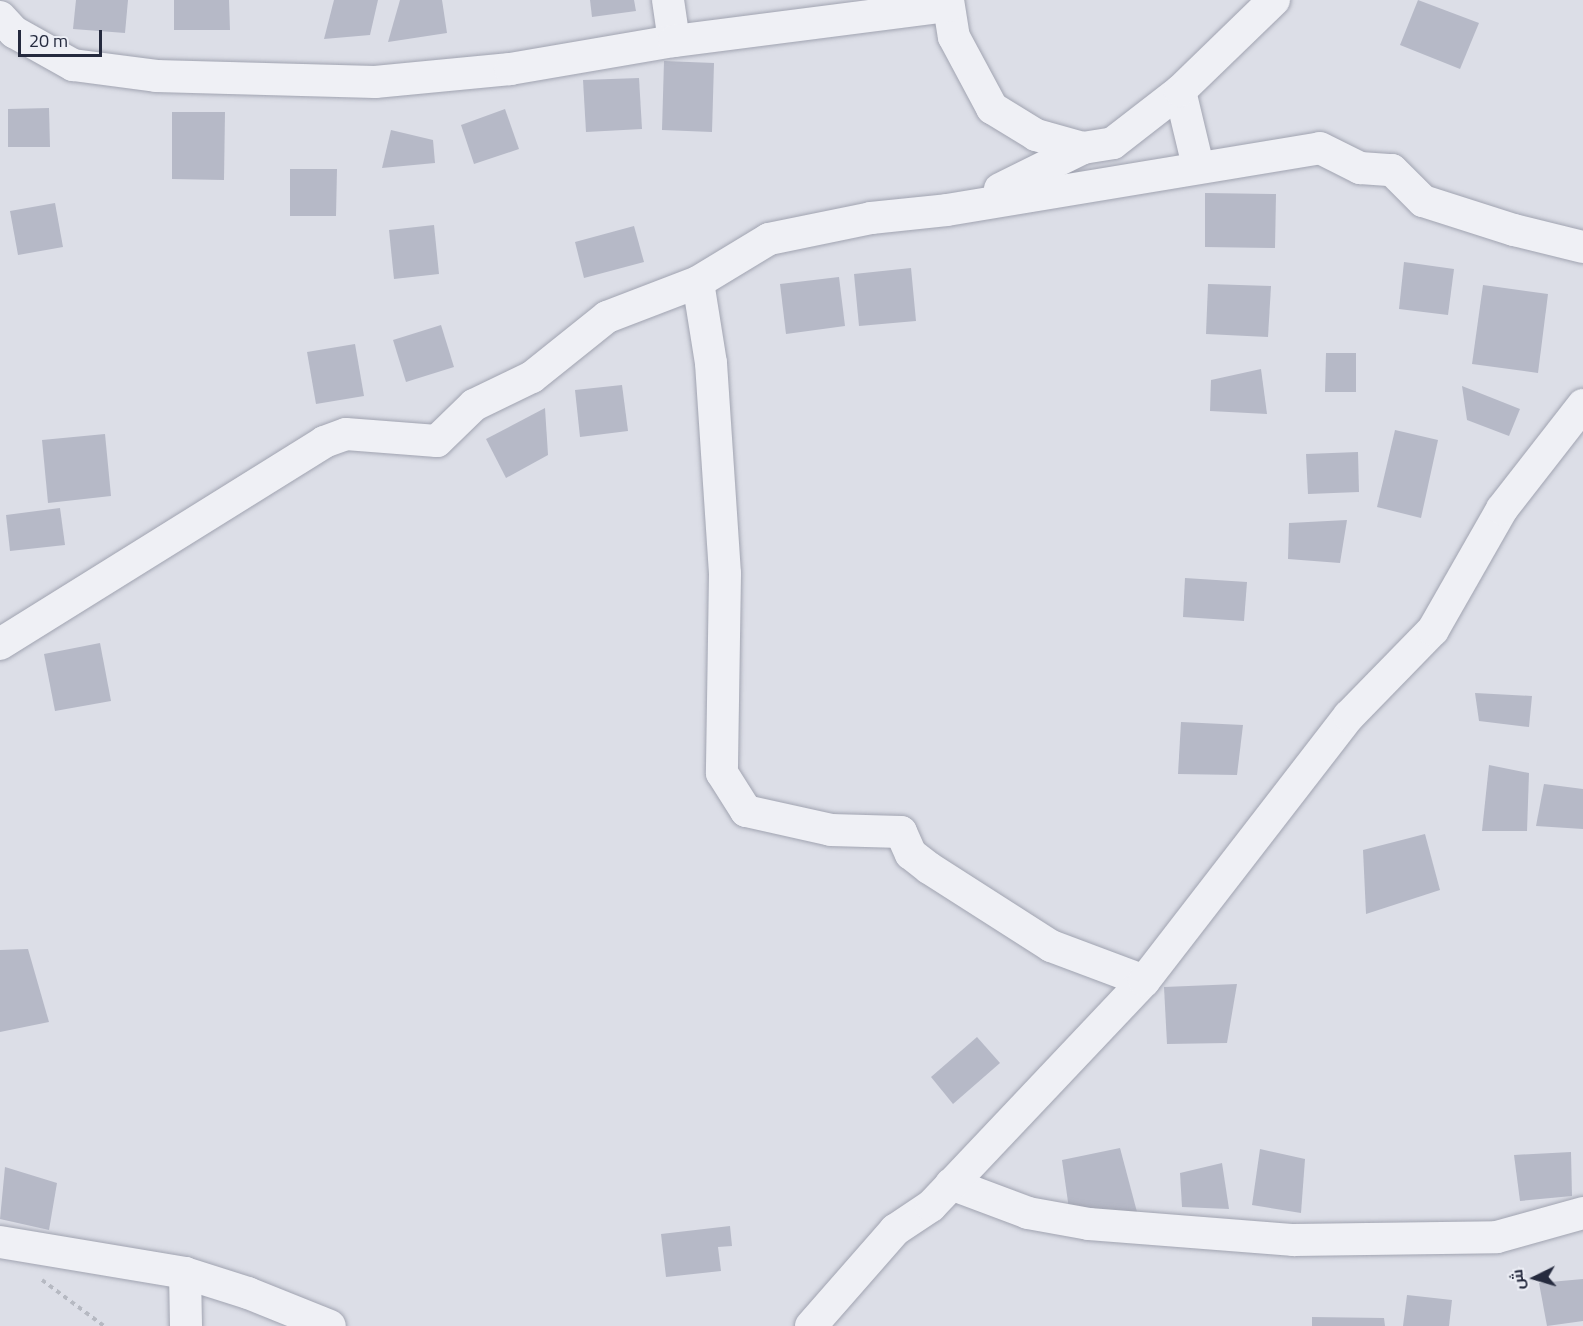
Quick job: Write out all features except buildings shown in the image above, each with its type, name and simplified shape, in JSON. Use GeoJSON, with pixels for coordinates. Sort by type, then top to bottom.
{"type":"FeatureCollection","features":[{"type":"Feature","properties":{"kind":"street"},"geometry":{"type":"LineString","coordinates":[[668,0],[674,41]]}},
{"type":"Feature","properties":{"kind":"street"},"geometry":{"type":"LineString","coordinates":[[947,210],[1030,177],[1083,148],[1113,144],[1180,91],[1274,0]]}},
{"type":"Feature","properties":{"kind":"street"},"geometry":{"type":"LineString","coordinates":[[0,17],[14,32],[73,65],[156,76],[290,82],[434,78],[674,41],[948,3],[954,37],[992,108],[1036,135],[1083,148]]}},
{"type":"Feature","properties":{"kind":"street"},"geometry":{"type":"LineString","coordinates":[[1180,91],[1198,166]]}},
{"type":"Feature","properties":{"kind":"street"},"geometry":{"type":"LineString","coordinates":[[0,644],[324,442],[346,434],[437,441],[474,405],[532,377],[607,318],[698,282],[769,239],[871,218],[947,210],[1198,166],[1320,148],[1360,168],[1392,170],[1424,201],[1583,247]]}},
{"type":"Feature","properties":{"kind":"street"},"geometry":{"type":"LineString","coordinates":[[698,282],[711,363],[725,574],[722,773],[746,811],[831,830],[901,832],[911,854],[929,868],[962,886],[1051,946],[1144,981]]}},
{"type":"Feature","properties":{"kind":"street"},"geometry":{"type":"LineString","coordinates":[[811,1326],[895,1230],[941,1195],[1144,981],[1349,716],[1433,630],[1502,509],[1583,405]]}},
{"type":"Feature","properties":{"kind":"street"},"geometry":{"type":"LineString","coordinates":[[941,1195],[1089,1224],[1294,1240],[1497,1237],[1583,1213]]}},
{"type":"Feature","properties":{"kind":"street"},"geometry":{"type":"LineString","coordinates":[[834,1326],[909,1245],[941,1195]]}},
{"type":"Feature","properties":{"kind":"street"},"geometry":{"type":"LineString","coordinates":[[0,1242],[184,1273],[248,1293],[330,1326]]}},
{"type":"Feature","properties":{"kind":"street"},"geometry":{"type":"LineString","coordinates":[[184,1273],[186,1326]]}},
{"type":"Feature","properties":{"kind":"path"},"geometry":{"type":"LineString","coordinates":[[38,1277],[104,1326]]}}]}
